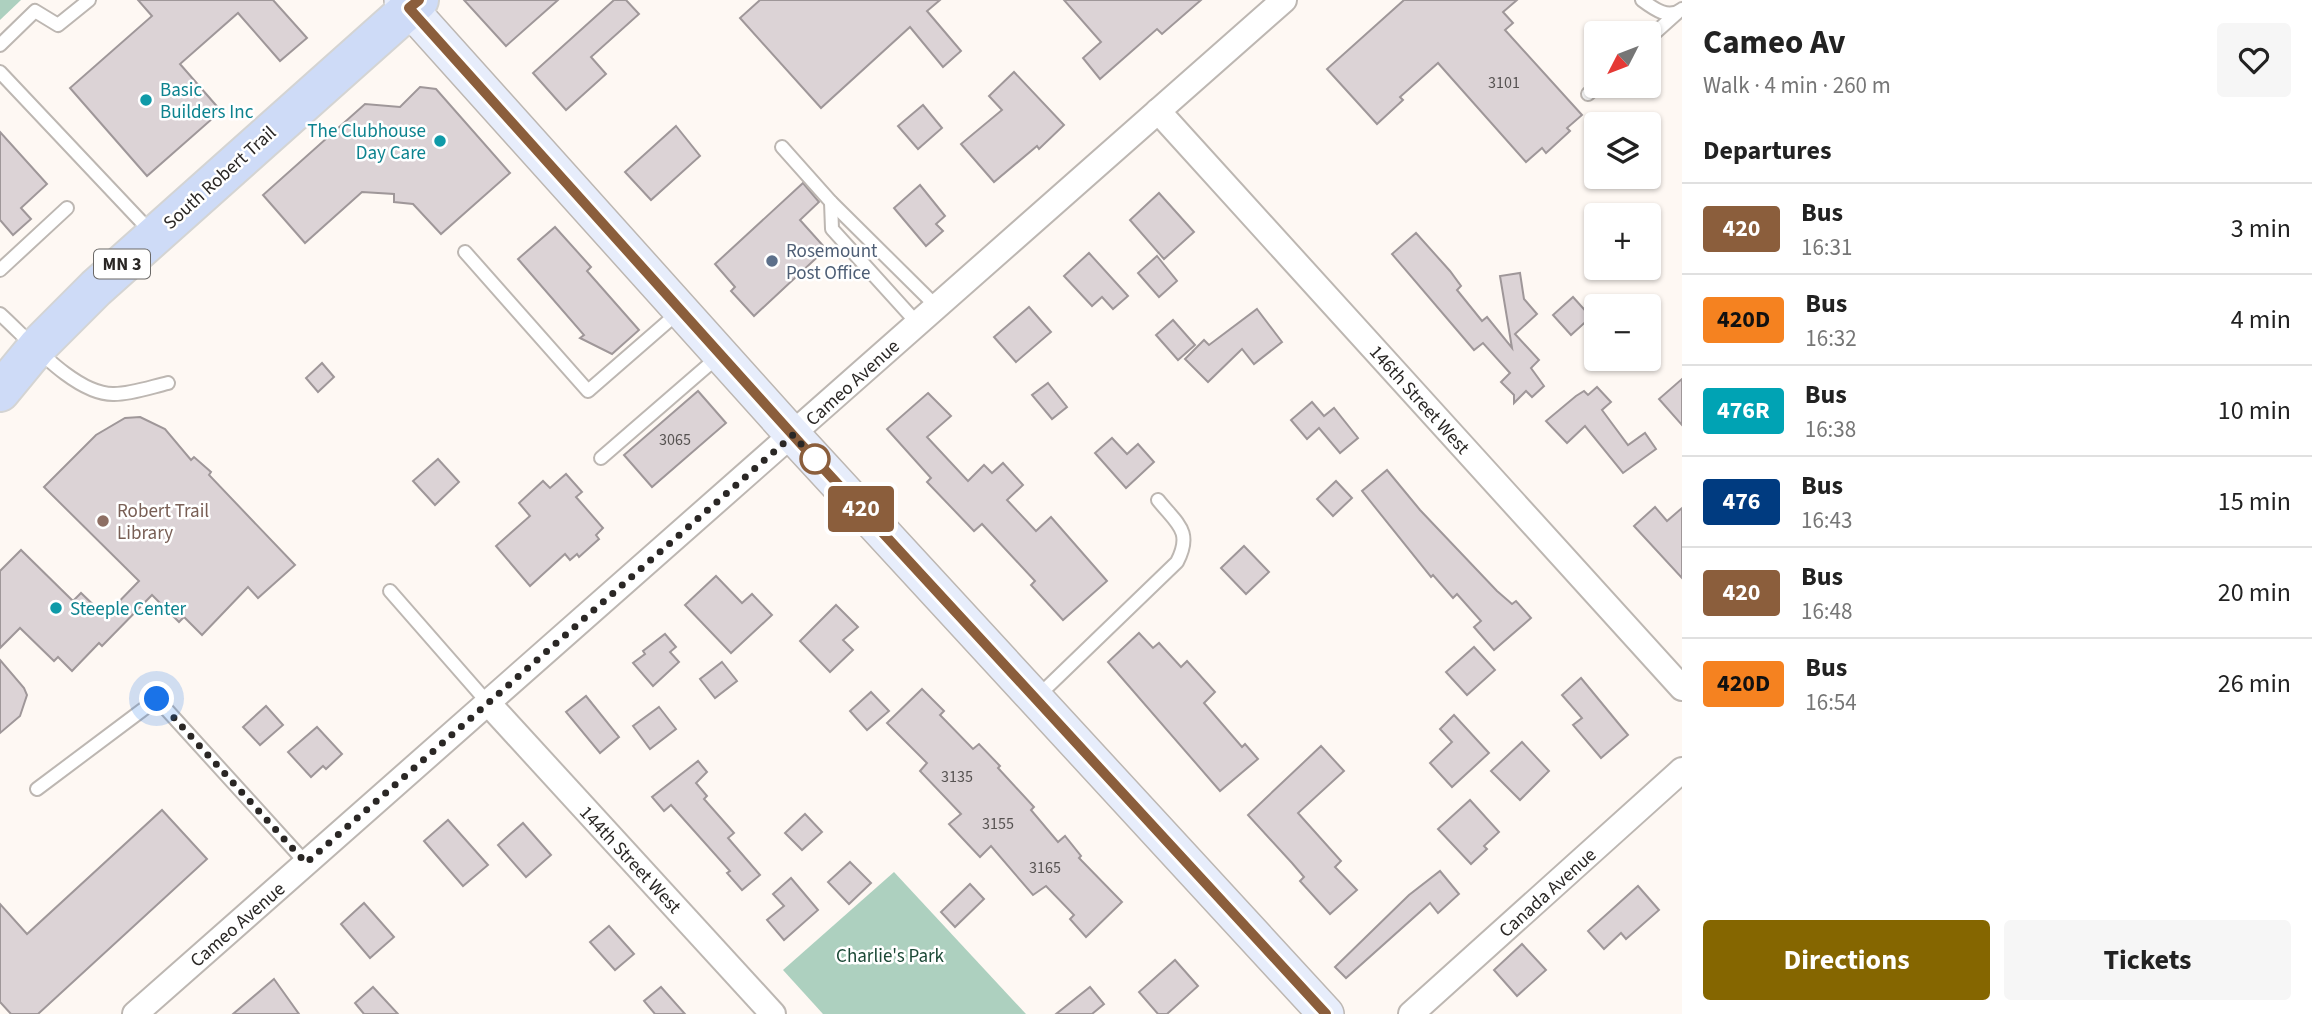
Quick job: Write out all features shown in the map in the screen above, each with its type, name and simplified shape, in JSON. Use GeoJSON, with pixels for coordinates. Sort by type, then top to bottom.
{"type":"FeatureCollection","features":[{"type":"Feature","properties":{"kind":"main road","name":"South Robert Trail"},"geometry":{"type":"LineString","coordinates":[[0,392],[37,347],[154,235],[410,3]]}},
{"type":"Feature","properties":{"kind":"street","name":"Cameo Avenue"},"geometry":{"type":"LineString","coordinates":[[135,1014],[1284,0]]}},
{"type":"Feature","properties":{"kind":"street"},"geometry":{"type":"LineString","coordinates":[[410,3],[680,311],[1326,1014]]}},
{"type":"Feature","properties":{"kind":"street","name":"146th Street West"},"geometry":{"type":"LineString","coordinates":[[1158,111],[1682,688]]}},
{"type":"Feature","properties":{"kind":"street","name":"144th Street West"},"geometry":{"type":"LineString","coordinates":[[488,703],[773,1014]]}},
{"type":"Feature","properties":{"kind":"street","name":"Canada Avenue"},"geometry":{"type":"LineString","coordinates":[[1411,1014],[1682,771]]}},
{"type":"Feature","properties":{"kind":"lane"},"geometry":{"type":"LineString","coordinates":[[0,45],[36,11],[58,25],[89,0]]}},
{"type":"Feature","properties":{"kind":"lane"},"geometry":{"type":"LineString","coordinates":[[1642,0],[1664,14],[1679,11]]}},
{"type":"Feature","properties":{"kind":"lane"},"geometry":{"type":"LineString","coordinates":[[1661,27],[1679,11]]}},
{"type":"Feature","properties":{"kind":"lane"},"geometry":{"type":"LineString","coordinates":[[0,72],[154,235]]}},
{"type":"Feature","properties":{"kind":"lane"},"geometry":{"type":"LineString","coordinates":[[782,147],[831,202],[936,307]]}},
{"type":"Feature","properties":{"kind":"lane"},"geometry":{"type":"LineString","coordinates":[[831,202],[832,229],[918,324]]}},
{"type":"Feature","properties":{"kind":"lane"},"geometry":{"type":"LineString","coordinates":[[0,270],[67,208]]}},
{"type":"Feature","properties":{"kind":"lane"},"geometry":{"type":"LineString","coordinates":[[465,252],[588,391],[680,311]]}},
{"type":"Feature","properties":{"kind":"lane"},"geometry":{"type":"LineString","coordinates":[[0,314],[71,377],[98,392],[114,394],[168,383]]}},
{"type":"Feature","properties":{"kind":"lane"},"geometry":{"type":"LineString","coordinates":[[601,457],[720,355]]}},
{"type":"Feature","properties":{"kind":"lane"},"geometry":{"type":"LineString","coordinates":[[1035,698],[1177,562],[1186,546],[1184,531],[1157,500]]}},
{"type":"Feature","properties":{"kind":"lane"},"geometry":{"type":"LineString","coordinates":[[390,591],[488,703]]}},
{"type":"Feature","properties":{"kind":"lane"},"geometry":{"type":"LineString","coordinates":[[37,789],[157,699],[306,863]]}},
{"type":"Feature","properties":{"kind":"green space"},"geometry":{"type":"Polygon","coordinates":[[[0,0],[21,0],[0,20],[0,0]]]}},
{"type":"Feature","properties":{"kind":"green space","name":"Charlie's Park"},"geometry":{"type":"Polygon","coordinates":[[[894,872],[1026,1014],[823,1014],[783,970],[894,872]]]}},
{"type":"Feature","properties":{"kind":"building","name":"Basic Builders Inc"},"geometry":{"type":"Polygon","coordinates":[[[138,0],[273,0],[307,38],[280,61],[238,13],[180,64],[221,111],[147,176],[70,88],[152,16],[138,0]]]}},
{"type":"Feature","properties":{"kind":"building"},"geometry":{"type":"Polygon","coordinates":[[[464,0],[558,0],[506,46],[464,0]]]}},
{"type":"Feature","properties":{"kind":"building"},"geometry":{"type":"Polygon","coordinates":[[[614,0],[626,0],[639,14],[591,57],[606,74],[566,110],[533,73],[614,0]]]}},
{"type":"Feature","properties":{"kind":"building"},"geometry":{"type":"Polygon","coordinates":[[[760,0],[940,0],[927,11],[961,51],[943,67],[910,27],[821,108],[740,18],[760,0]]]}},
{"type":"Feature","properties":{"kind":"building"},"geometry":{"type":"Polygon","coordinates":[[[1064,0],[1201,0],[1162,34],[1157,29],[1100,79],[1083,58],[1101,42],[1064,0]]]}},
{"type":"Feature","properties":{"kind":"building"},"geometry":{"type":"Polygon","coordinates":[[[1404,0],[1517,0],[1503,12],[1513,23],[1505,30],[1582,115],[1567,128],[1570,131],[1546,153],[1542,148],[1526,162],[1438,63],[1400,97],[1403,100],[1377,124],[1327,69],[1404,0]]]}},
{"type":"Feature","properties":{"kind":"building"},"geometry":{"type":"Polygon","coordinates":[[[1014,72],[1064,125],[1039,149],[1037,146],[994,182],[961,144],[1002,110],[989,96],[1014,72]]]}},
{"type":"Feature","properties":{"kind":"building"},"geometry":{"type":"Polygon","coordinates":[[[420,87],[436,89],[510,173],[441,234],[413,204],[394,202],[394,194],[362,192],[305,243],[263,195],[365,104],[400,107],[420,87]]]}},
{"type":"Feature","properties":{"kind":"building"},"geometry":{"type":"Polygon","coordinates":[[[923,105],[942,128],[918,149],[898,126],[923,105]]]}},
{"type":"Feature","properties":{"kind":"building"},"geometry":{"type":"Polygon","coordinates":[[[676,126],[700,156],[651,200],[625,172],[676,126]]]}},
{"type":"Feature","properties":{"kind":"building"},"geometry":{"type":"Polygon","coordinates":[[[0,132],[47,184],[21,208],[31,219],[13,235],[0,220],[0,132]]]}},
{"type":"Feature","properties":{"kind":"building"},"geometry":{"type":"Polygon","coordinates":[[[803,183],[819,202],[800,220],[826,249],[754,316],[731,291],[735,287],[715,264],[803,183]]]}},
{"type":"Feature","properties":{"kind":"building"},"geometry":{"type":"Polygon","coordinates":[[[920,185],[945,216],[936,224],[943,231],[926,246],[894,208],[920,185]]]}},
{"type":"Feature","properties":{"kind":"building"},"geometry":{"type":"Polygon","coordinates":[[[1159,193],[1194,232],[1164,259],[1130,220],[1159,193]]]}},
{"type":"Feature","properties":{"kind":"building"},"geometry":{"type":"Polygon","coordinates":[[[555,227],[591,267],[587,271],[639,330],[612,354],[580,338],[584,335],[518,259],[555,227]]]}},
{"type":"Feature","properties":{"kind":"building"},"geometry":{"type":"Polygon","coordinates":[[[1416,233],[1450,271],[1461,286],[1457,290],[1482,321],[1487,317],[1512,348],[1500,276],[1520,273],[1524,299],[1537,314],[1515,334],[1539,360],[1531,368],[1544,386],[1532,397],[1526,391],[1514,403],[1514,395],[1501,382],[1510,373],[1483,343],[1474,350],[1392,254],[1416,233]]]}},
{"type":"Feature","properties":{"kind":"building"},"geometry":{"type":"Polygon","coordinates":[[[1089,253],[1128,296],[1113,309],[1102,297],[1092,306],[1064,276],[1089,253]]]}},
{"type":"Feature","properties":{"kind":"building"},"geometry":{"type":"Polygon","coordinates":[[[1157,256],[1177,281],[1159,297],[1138,273],[1157,256]]]}},
{"type":"Feature","properties":{"kind":"building"},"geometry":{"type":"Polygon","coordinates":[[[1573,297],[1584,309],[1584,323],[1571,335],[1553,315],[1573,297]]]}},
{"type":"Feature","properties":{"kind":"building"},"geometry":{"type":"Polygon","coordinates":[[[1029,307],[1051,332],[1016,362],[994,337],[1029,307]]]}},
{"type":"Feature","properties":{"kind":"building"},"geometry":{"type":"Polygon","coordinates":[[[1257,309],[1282,342],[1254,364],[1242,349],[1208,382],[1185,359],[1204,340],[1209,345],[1257,309]]]}},
{"type":"Feature","properties":{"kind":"building"},"geometry":{"type":"Polygon","coordinates":[[[1173,320],[1195,345],[1178,360],[1156,335],[1173,320]]]}},
{"type":"Feature","properties":{"kind":"building"},"geometry":{"type":"Polygon","coordinates":[[[322,363],[334,377],[318,392],[306,378],[322,363]]]}},
{"type":"Feature","properties":{"kind":"building"},"geometry":{"type":"Polygon","coordinates":[[[1682,379],[1682,425],[1659,399],[1682,379]]]}},
{"type":"Feature","properties":{"kind":"building"},"geometry":{"type":"Polygon","coordinates":[[[1048,383],[1067,407],[1052,419],[1032,395],[1048,383]]]}},
{"type":"Feature","properties":{"kind":"building"},"geometry":{"type":"Polygon","coordinates":[[[1597,387],[1611,402],[1602,410],[1628,445],[1645,433],[1656,449],[1623,473],[1585,426],[1567,443],[1546,421],[1576,396],[1584,391],[1588,395],[1597,387]]]}},
{"type":"Feature","properties":{"kind":"building"},"geometry":{"type":"Polygon","coordinates":[[[698,391],[726,423],[652,487],[624,455],[698,391]]]}},
{"type":"Feature","properties":{"kind":"building"},"geometry":{"type":"Polygon","coordinates":[[[928,393],[951,416],[927,437],[968,481],[984,465],[992,473],[1003,463],[1023,485],[1007,500],[1036,531],[1051,517],[1107,581],[1063,620],[1031,585],[1035,581],[982,524],[974,531],[927,482],[931,478],[887,429],[928,393]]]}},
{"type":"Feature","properties":{"kind":"building"},"geometry":{"type":"Polygon","coordinates":[[[1312,402],[1324,416],[1334,408],[1358,438],[1340,453],[1319,428],[1307,439],[1291,420],[1312,402]]]}},
{"type":"Feature","properties":{"kind":"building","name":"Robert Trail Library"},"geometry":{"type":"Polygon","coordinates":[[[140,417],[165,429],[191,460],[194,457],[211,472],[209,475],[295,565],[258,598],[248,587],[202,635],[184,617],[179,622],[152,595],[102,646],[99,643],[72,671],[58,657],[54,661],[20,628],[0,648],[0,571],[21,550],[73,601],[81,593],[105,616],[139,581],[44,487],[96,435],[125,418],[140,417]]]}},
{"type":"Feature","properties":{"kind":"building"},"geometry":{"type":"Polygon","coordinates":[[[1112,438],[1127,454],[1138,444],[1154,462],[1126,488],[1095,453],[1112,438]]]}},
{"type":"Feature","properties":{"kind":"building"},"geometry":{"type":"Polygon","coordinates":[[[438,459],[459,482],[435,505],[413,481],[438,459]]]}},
{"type":"Feature","properties":{"kind":"building"},"geometry":{"type":"Polygon","coordinates":[[[1387,470],[1420,510],[1497,591],[1512,604],[1516,601],[1531,618],[1494,650],[1474,627],[1481,621],[1457,594],[1453,598],[1433,575],[1431,577],[1362,491],[1387,470]]]}},
{"type":"Feature","properties":{"kind":"building"},"geometry":{"type":"Polygon","coordinates":[[[566,474],[582,492],[576,497],[603,528],[596,535],[599,539],[579,557],[577,554],[570,560],[565,554],[530,586],[496,546],[530,516],[519,503],[543,481],[550,488],[566,474]]]}},
{"type":"Feature","properties":{"kind":"building"},"geometry":{"type":"Polygon","coordinates":[[[1336,481],[1352,498],[1333,516],[1317,499],[1336,481]]]}},
{"type":"Feature","properties":{"kind":"building"},"geometry":{"type":"Polygon","coordinates":[[[1655,507],[1667,521],[1682,508],[1682,578],[1634,526],[1655,507]]]}},
{"type":"Feature","properties":{"kind":"building"},"geometry":{"type":"Polygon","coordinates":[[[1244,546],[1269,572],[1246,594],[1221,568],[1244,546]]]}},
{"type":"Feature","properties":{"kind":"building"},"geometry":{"type":"Polygon","coordinates":[[[716,576],[742,603],[752,594],[772,615],[731,653],[685,605],[716,576]]]}},
{"type":"Feature","properties":{"kind":"building"},"geometry":{"type":"Polygon","coordinates":[[[836,605],[858,627],[843,640],[853,650],[830,672],[800,641],[836,605]]]}},
{"type":"Feature","properties":{"kind":"building"},"geometry":{"type":"Polygon","coordinates":[[[1139,633],[1153,648],[1159,643],[1181,667],[1187,661],[1215,692],[1204,703],[1242,747],[1245,744],[1258,759],[1220,791],[1108,662],[1139,633]]]}},
{"type":"Feature","properties":{"kind":"building"},"geometry":{"type":"Polygon","coordinates":[[[665,634],[676,647],[670,652],[679,662],[653,686],[633,663],[645,654],[643,651],[665,634]]]}},
{"type":"Feature","properties":{"kind":"building"},"geometry":{"type":"Polygon","coordinates":[[[1474,647],[1495,670],[1467,695],[1446,672],[1474,647]]]}},
{"type":"Feature","properties":{"kind":"building"},"geometry":{"type":"Polygon","coordinates":[[[0,660],[27,695],[20,716],[0,733],[0,660]]]}},
{"type":"Feature","properties":{"kind":"building"},"geometry":{"type":"Polygon","coordinates":[[[722,662],[737,681],[715,698],[700,679],[722,662]]]}},
{"type":"Feature","properties":{"kind":"building"},"geometry":{"type":"Polygon","coordinates":[[[1581,678],[1628,735],[1601,758],[1573,725],[1582,718],[1562,695],[1581,678]]]}},
{"type":"Feature","properties":{"kind":"building"},"geometry":{"type":"Polygon","coordinates":[[[922,689],[944,711],[940,715],[973,749],[979,744],[1000,766],[998,768],[1034,807],[1031,810],[1058,842],[1065,836],[1081,856],[1079,858],[1122,902],[1086,937],[1070,919],[1074,915],[1046,886],[1033,895],[991,846],[980,857],[949,824],[961,814],[920,771],[927,763],[887,723],[922,689]]]}},
{"type":"Feature","properties":{"kind":"building"},"geometry":{"type":"Polygon","coordinates":[[[871,692],[889,711],[867,730],[850,711],[871,692]]]}},
{"type":"Feature","properties":{"kind":"building"},"geometry":{"type":"Polygon","coordinates":[[[586,696],[619,737],[600,753],[566,712],[586,696]]]}},
{"type":"Feature","properties":{"kind":"building"},"geometry":{"type":"Polygon","coordinates":[[[266,706],[283,725],[260,745],[243,727],[266,706]]]}},
{"type":"Feature","properties":{"kind":"building"},"geometry":{"type":"Polygon","coordinates":[[[659,707],[676,729],[650,749],[633,726],[659,707]]]}},
{"type":"Feature","properties":{"kind":"building"},"geometry":{"type":"Polygon","coordinates":[[[1454,715],[1489,753],[1452,787],[1430,763],[1452,742],[1440,729],[1454,715]]]}},
{"type":"Feature","properties":{"kind":"building"},"geometry":{"type":"Polygon","coordinates":[[[317,727],[342,754],[326,769],[323,766],[311,777],[288,752],[317,727]]]}},
{"type":"Feature","properties":{"kind":"building"},"geometry":{"type":"Polygon","coordinates":[[[1522,742],[1549,771],[1520,800],[1491,771],[1522,742]]]}},
{"type":"Feature","properties":{"kind":"building"},"geometry":{"type":"Polygon","coordinates":[[[1321,746],[1344,771],[1298,813],[1341,861],[1335,867],[1357,890],[1330,914],[1300,881],[1304,877],[1248,815],[1321,746]]]}},
{"type":"Feature","properties":{"kind":"building"},"geometry":{"type":"Polygon","coordinates":[[[698,761],[707,772],[696,783],[707,796],[704,799],[734,833],[728,838],[760,875],[742,890],[727,873],[730,871],[671,805],[664,811],[652,797],[698,761]]]}},
{"type":"Feature","properties":{"kind":"building"},"geometry":{"type":"Polygon","coordinates":[[[1470,800],[1499,832],[1484,846],[1487,849],[1471,864],[1438,829],[1470,800]]]}},
{"type":"Feature","properties":{"kind":"building"},"geometry":{"type":"Polygon","coordinates":[[[162,810],[207,859],[38,1014],[11,1014],[0,1002],[0,904],[27,934],[162,810]]]}},
{"type":"Feature","properties":{"kind":"building"},"geometry":{"type":"Polygon","coordinates":[[[805,814],[822,832],[802,850],[785,833],[805,814]]]}},
{"type":"Feature","properties":{"kind":"building"},"geometry":{"type":"Polygon","coordinates":[[[448,820],[488,865],[463,886],[424,841],[448,820]]]}},
{"type":"Feature","properties":{"kind":"building"},"geometry":{"type":"Polygon","coordinates":[[[523,823],[551,855],[526,877],[498,845],[523,823]]]}},
{"type":"Feature","properties":{"kind":"building"},"geometry":{"type":"Polygon","coordinates":[[[850,862],[871,883],[849,904],[828,882],[850,862]]]}},
{"type":"Feature","properties":{"kind":"building"},"geometry":{"type":"Polygon","coordinates":[[[1440,871],[1459,894],[1438,913],[1430,903],[1346,978],[1335,967],[1409,895],[1440,871]]]}},
{"type":"Feature","properties":{"kind":"building"},"geometry":{"type":"Polygon","coordinates":[[[791,878],[818,910],[784,940],[767,920],[784,906],[773,894],[791,878]]]}},
{"type":"Feature","properties":{"kind":"building"},"geometry":{"type":"Polygon","coordinates":[[[970,884],[984,899],[955,927],[941,912],[970,884]]]}},
{"type":"Feature","properties":{"kind":"building"},"geometry":{"type":"Polygon","coordinates":[[[1638,886],[1659,910],[1626,939],[1621,933],[1604,949],[1588,931],[1638,886]]]}},
{"type":"Feature","properties":{"kind":"building"},"geometry":{"type":"Polygon","coordinates":[[[364,903],[394,937],[370,958],[341,924],[364,903]]]}},
{"type":"Feature","properties":{"kind":"building"},"geometry":{"type":"Polygon","coordinates":[[[609,926],[634,954],[615,970],[590,942],[609,926]]]}},
{"type":"Feature","properties":{"kind":"building"},"geometry":{"type":"Polygon","coordinates":[[[1522,944],[1546,970],[1517,996],[1494,970],[1522,944]]]}},
{"type":"Feature","properties":{"kind":"building"},"geometry":{"type":"Polygon","coordinates":[[[1175,960],[1198,986],[1167,1014],[1158,1014],[1139,992],[1175,960]]]}},
{"type":"Feature","properties":{"kind":"building"},"geometry":{"type":"Polygon","coordinates":[[[274,979],[299,1014],[233,1014],[274,979]]]}},
{"type":"Feature","properties":{"kind":"building"},"geometry":{"type":"Polygon","coordinates":[[[373,987],[398,1014],[364,1014],[355,1003],[373,987]]]}},
{"type":"Feature","properties":{"kind":"building"},"geometry":{"type":"Polygon","coordinates":[[[661,987],[685,1014],[655,1014],[644,1001],[661,987]]]}},
{"type":"Feature","properties":{"kind":"building"},"geometry":{"type":"Polygon","coordinates":[[[1090,987],[1104,1004],[1092,1014],[1056,1014],[1090,987]]]}},
{"type":"Feature","properties":{"kind":"bus line","name":"420"},"geometry":{"type":"LineString","coordinates":[[419,0],[409,8],[543,158],[800,443],[1326,1014]]}},
{"type":"Feature","properties":{"kind":"place","name":"Basic Builders Inc"},"geometry":{"type":"Point","coordinates":[146,100]}},
{"type":"Feature","properties":{"kind":"place","name":"The Clubhouse Day Care"},"geometry":{"type":"Point","coordinates":[440,141]}},
{"type":"Feature","properties":{"kind":"place","name":"Rosemount Post Office"},"geometry":{"type":"Point","coordinates":[772,261]}},
{"type":"Feature","properties":{"kind":"place","name":"Robert Trail Library"},"geometry":{"type":"Point","coordinates":[103,521]}},
{"type":"Feature","properties":{"kind":"place","name":"Steeple Center"},"geometry":{"type":"Point","coordinates":[56,608]}},
{"type":"Feature","properties":{"kind":"route"},"geometry":{"type":"LineString","coordinates":[[157,699],[306,863],[793,435],[818,463],[815,459]]}}]}
